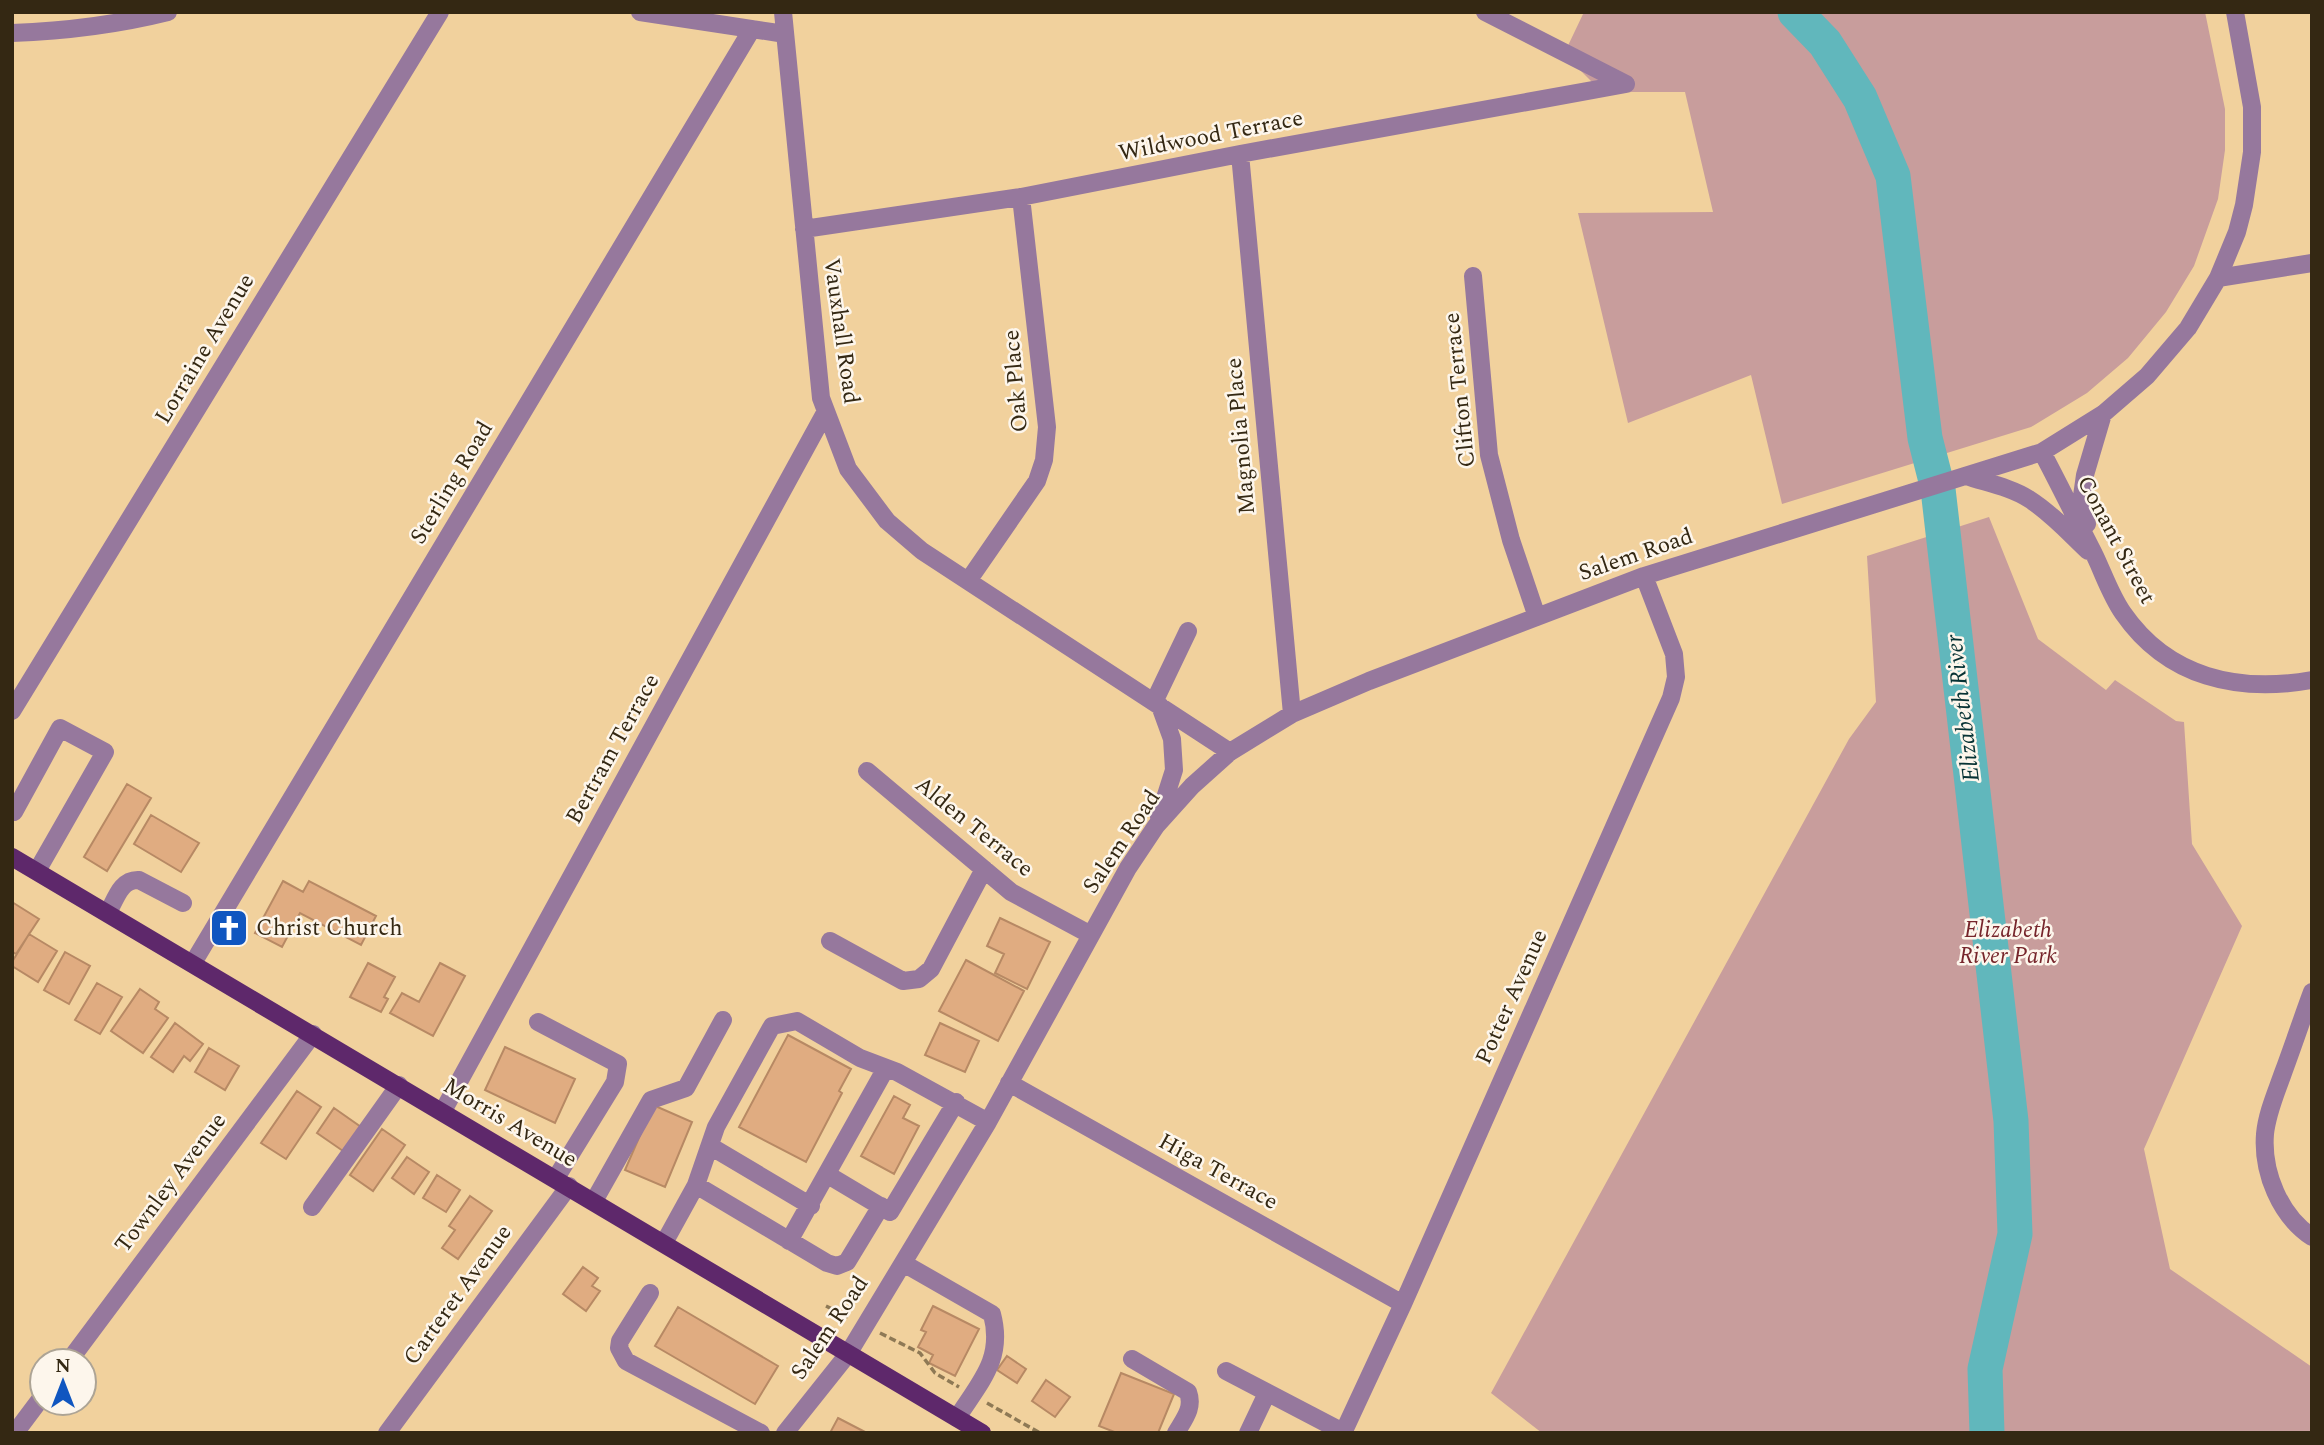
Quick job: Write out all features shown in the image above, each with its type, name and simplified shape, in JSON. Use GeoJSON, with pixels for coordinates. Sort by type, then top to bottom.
{"type":"FeatureCollection","features":[{"type":"Feature","properties":{"kind":"main road","name":"Morris Avenue"},"geometry":{"type":"LineString","coordinates":[[12,857],[563,1182],[848,1354],[953,1421],[982,1433]]}},
{"type":"Feature","properties":{"kind":"street"},"geometry":{"type":"LineString","coordinates":[[12,33],[69,31],[129,22],[168,12]]}},
{"type":"Feature","properties":{"kind":"street","name":"Lorraine Avenue"},"geometry":{"type":"LineString","coordinates":[[12,711],[440,12]]}},
{"type":"Feature","properties":{"kind":"street"},"geometry":{"type":"LineString","coordinates":[[640,12],[785,34]]}},
{"type":"Feature","properties":{"kind":"street","name":"Vauxhall Road"},"geometry":{"type":"LineString","coordinates":[[783,12],[821,398],[848,469],[887,521],[922,551],[1230,752]]}},
{"type":"Feature","properties":{"kind":"street","name":"Wildwood Terrace"},"geometry":{"type":"LineString","coordinates":[[804,229],[1021,197],[1240,154],[1626,85],[1485,12]]}},
{"type":"Feature","properties":{"kind":"street","name":"Salem Road"},"geometry":{"type":"LineString","coordinates":[[785,1433],[848,1354],[988,1122],[1128,868],[1156,826],[1192,786],[1230,752],[1292,714],[1369,681],[1644,576],[2042,452],[2103,414],[2147,376],[2180,338],[2218,278],[2238,232],[2252,152],[2252,107],[2235,12]]}},
{"type":"Feature","properties":{"kind":"street","name":"Sterling Road"},"geometry":{"type":"LineString","coordinates":[[193,963],[752,29]]}},
{"type":"Feature","properties":{"kind":"street","name":"Magnolia Place"},"geometry":{"type":"LineString","coordinates":[[1240,154],[1292,714]]}},
{"type":"Feature","properties":{"kind":"street","name":"Oak Place"},"geometry":{"type":"LineString","coordinates":[[968,581],[1037,481],[1044,460],[1047,428],[1021,197]]}},
{"type":"Feature","properties":{"kind":"street"},"geometry":{"type":"LineString","coordinates":[[2218,278],[2312,263]]}},
{"type":"Feature","properties":{"kind":"street","name":"Clifton Terrace"},"geometry":{"type":"LineString","coordinates":[[1473,276],[1489,455],[1511,540],[1537,617]]}},
{"type":"Feature","properties":{"kind":"street","name":"Bertram Terrace"},"geometry":{"type":"LineString","coordinates":[[443,1111],[825,411]]}},
{"type":"Feature","properties":{"kind":"street"},"geometry":{"type":"LineString","coordinates":[[2096,558],[2081,503],[2085,475],[2103,414]]}},
{"type":"Feature","properties":{"kind":"street","name":"Conant Street"},"geometry":{"type":"LineString","coordinates":[[2042,452],[2123,614],[2164,654],[2209,677],[2254,686],[2312,681]]}},
{"type":"Feature","properties":{"kind":"street"},"geometry":{"type":"LineString","coordinates":[[1966,476],[2029,499],[2096,558]]}},
{"type":"Feature","properties":{"kind":"street","name":"Potter Avenue"},"geometry":{"type":"LineString","coordinates":[[1343,1432],[1403,1304],[1671,698],[1676,677],[1674,654],[1644,576]]}},
{"type":"Feature","properties":{"kind":"street"},"geometry":{"type":"LineString","coordinates":[[1156,826],[1174,770],[1172,739],[1157,704],[1188,631]]}},
{"type":"Feature","properties":{"kind":"street"},"geometry":{"type":"LineString","coordinates":[[14,812],[60,728],[105,752],[37,872]]}},
{"type":"Feature","properties":{"kind":"street","name":"Alden Terrace"},"geometry":{"type":"LineString","coordinates":[[867,771],[1011,892],[1091,935]]}},
{"type":"Feature","properties":{"kind":"street"},"geometry":{"type":"LineString","coordinates":[[12,775],[29,785]]}},
{"type":"Feature","properties":{"kind":"street"},"geometry":{"type":"LineString","coordinates":[[830,941],[903,981],[919,979],[931,969],[984,869]]}},
{"type":"Feature","properties":{"kind":"street"},"geometry":{"type":"LineString","coordinates":[[108,913],[125,883],[132,880],[139,880],[183,903]]}},
{"type":"Feature","properties":{"kind":"street"},"geometry":{"type":"LineString","coordinates":[[2312,992],[2270,1110],[2265,1134],[2266,1159],[2272,1183],[2283,1205],[2298,1225],[2312,1237]]}},
{"type":"Feature","properties":{"kind":"street"},"geometry":{"type":"LineString","coordinates":[[594,1201],[651,1100],[686,1088],[723,1020]]}},
{"type":"Feature","properties":{"kind":"street","name":"Carteret Avenue"},"geometry":{"type":"LineString","coordinates":[[387,1433],[563,1182],[615,1082],[618,1064],[538,1021]]}},
{"type":"Feature","properties":{"kind":"street"},"geometry":{"type":"LineString","coordinates":[[664,1243],[696,1185],[716,1127],[772,1026],[797,1021],[860,1058],[956,1102],[988,1122]]}},
{"type":"Feature","properties":{"kind":"street","name":"Townley Avenue"},"geometry":{"type":"LineString","coordinates":[[79,1347],[313,1034]]}},
{"type":"Feature","properties":{"kind":"street"},"geometry":{"type":"LineString","coordinates":[[789,1241],[886,1068]]}},
{"type":"Feature","properties":{"kind":"street","name":"Higa Terrace"},"geometry":{"type":"LineString","coordinates":[[1009,1083],[1403,1304]]}},
{"type":"Feature","properties":{"kind":"street"},"geometry":{"type":"LineString","coordinates":[[312,1207],[399,1085]]}},
{"type":"Feature","properties":{"kind":"street"},"geometry":{"type":"LineString","coordinates":[[696,1185],[827,1263],[837,1266],[847,1262],[886,1209],[956,1102]]}},
{"type":"Feature","properties":{"kind":"street"},"geometry":{"type":"LineString","coordinates":[[710,1146],[811,1206]]}},
{"type":"Feature","properties":{"kind":"street"},"geometry":{"type":"LineString","coordinates":[[828,1175],[886,1209]]}},
{"type":"Feature","properties":{"kind":"street"},"geometry":{"type":"LineString","coordinates":[[903,1263],[992,1314],[996,1342],[994,1359],[953,1421]]}},
{"type":"Feature","properties":{"kind":"street"},"geometry":{"type":"LineString","coordinates":[[650,1293],[620,1341],[619,1348],[626,1361],[761,1433]]}},
{"type":"Feature","properties":{"kind":"street"},"geometry":{"type":"LineString","coordinates":[[1132,1359],[1188,1392],[1190,1410],[1176,1433]]}},
{"type":"Feature","properties":{"kind":"street"},"geometry":{"type":"LineString","coordinates":[[1226,1371],[1343,1432]]}},
{"type":"Feature","properties":{"kind":"street"},"geometry":{"type":"LineString","coordinates":[[1251,1432],[1267,1393]]}},
{"type":"Feature","properties":{"kind":"street"},"geometry":{"type":"LineString","coordinates":[[15,1433],[28,1416]]}},
{"type":"Feature","properties":{"kind":"path"},"geometry":{"type":"LineString","coordinates":[[826,1306],[919,1353],[935,1373],[1040,1433]]}},
{"type":"Feature","properties":{"kind":"green space"},"geometry":{"type":"Polygon","coordinates":[[[1584,12],[2205,12],[2225,109],[2225,150],[2218,199],[2194,266],[2166,312],[2128,358],[2087,393],[2031,427],[1782,504],[1751,375],[1628,423],[1578,213],[1713,212],[1685,92],[1602,92],[1564,54],[1584,12]]]}},
{"type":"Feature","properties":{"kind":"green space","name":"Elizabeth River Park"},"geometry":{"type":"Polygon","coordinates":[[[1989,517],[2038,639],[2106,690],[2115,680],[2176,721],[2184,722],[2192,844],[2242,926],[2144,1149],[2170,1269],[2312,1367],[2312,1433],[1542,1433],[1491,1393],[1849,739],[1876,702],[1867,556],[1989,517]]]}},
{"type":"Feature","properties":{"kind":"building"},"geometry":{"type":"Polygon","coordinates":[[[127,784],[151,798],[107,871],[84,857],[127,784]]]}},
{"type":"Feature","properties":{"kind":"building"},"geometry":{"type":"Polygon","coordinates":[[[151,815],[199,843],[181,872],[134,844],[151,815]]]}},
{"type":"Feature","properties":{"kind":"building"},"geometry":{"type":"Polygon","coordinates":[[[283,881],[303,892],[309,881],[376,916],[361,945],[300,913],[282,947],[255,933],[283,881]]]}},
{"type":"Feature","properties":{"kind":"building"},"geometry":{"type":"Polygon","coordinates":[[[12,902],[39,919],[16,954],[12,952],[12,902]]]}},
{"type":"Feature","properties":{"kind":"building"},"geometry":{"type":"Polygon","coordinates":[[[1000,918],[1050,942],[1027,989],[995,973],[1004,954],[987,946],[1000,918]]]}},
{"type":"Feature","properties":{"kind":"building"},"geometry":{"type":"Polygon","coordinates":[[[29,934],[57,951],[38,982],[12,966],[29,934]]]}},
{"type":"Feature","properties":{"kind":"building"},"geometry":{"type":"Polygon","coordinates":[[[65,952],[90,966],[69,1004],[44,990],[65,952]]]}},
{"type":"Feature","properties":{"kind":"building"},"geometry":{"type":"Polygon","coordinates":[[[966,960],[1024,991],[998,1041],[939,1011],[966,960]]]}},
{"type":"Feature","properties":{"kind":"building"},"geometry":{"type":"Polygon","coordinates":[[[368,963],[395,977],[384,997],[388,999],[381,1012],[350,997],[368,963]]]}},
{"type":"Feature","properties":{"kind":"building"},"geometry":{"type":"Polygon","coordinates":[[[440,963],[465,976],[433,1036],[390,1013],[402,993],[419,1002],[440,963]]]}},
{"type":"Feature","properties":{"kind":"building"},"geometry":{"type":"Polygon","coordinates":[[[97,983],[122,997],[100,1034],[75,1020],[97,983]]]}},
{"type":"Feature","properties":{"kind":"building"},"geometry":{"type":"Polygon","coordinates":[[[140,989],[159,1002],[155,1009],[168,1018],[143,1053],[111,1031],[140,989]]]}},
{"type":"Feature","properties":{"kind":"building"},"geometry":{"type":"Polygon","coordinates":[[[175,1023],[203,1044],[190,1061],[184,1056],[173,1072],[151,1057],[175,1023]]]}},
{"type":"Feature","properties":{"kind":"building"},"geometry":{"type":"Polygon","coordinates":[[[940,1023],[979,1041],[965,1072],[925,1055],[940,1023]]]}},
{"type":"Feature","properties":{"kind":"building"},"geometry":{"type":"Polygon","coordinates":[[[788,1035],[851,1069],[839,1091],[842,1093],[806,1162],[739,1127],[788,1035]]]}},
{"type":"Feature","properties":{"kind":"building"},"geometry":{"type":"Polygon","coordinates":[[[505,1047],[575,1079],[555,1123],[485,1090],[505,1047]]]}},
{"type":"Feature","properties":{"kind":"building"},"geometry":{"type":"Polygon","coordinates":[[[209,1048],[239,1066],[225,1090],[195,1072],[209,1048]]]}},
{"type":"Feature","properties":{"kind":"building"},"geometry":{"type":"Polygon","coordinates":[[[297,1091],[321,1107],[286,1159],[261,1143],[297,1091]]]}},
{"type":"Feature","properties":{"kind":"building"},"geometry":{"type":"Polygon","coordinates":[[[894,1096],[910,1105],[903,1118],[919,1126],[894,1174],[861,1156],[894,1096]]]}},
{"type":"Feature","properties":{"kind":"building"},"geometry":{"type":"Polygon","coordinates":[[[653,1105],[692,1122],[665,1187],[625,1170],[653,1105]]]}},
{"type":"Feature","properties":{"kind":"building"},"geometry":{"type":"Polygon","coordinates":[[[334,1108],[361,1127],[343,1151],[317,1133],[334,1108]]]}},
{"type":"Feature","properties":{"kind":"building"},"geometry":{"type":"Polygon","coordinates":[[[382,1129],[405,1145],[373,1191],[350,1175],[382,1129]]]}},
{"type":"Feature","properties":{"kind":"building"},"geometry":{"type":"Polygon","coordinates":[[[407,1157],[429,1172],[414,1194],[392,1178],[407,1157]]]}},
{"type":"Feature","properties":{"kind":"building"},"geometry":{"type":"Polygon","coordinates":[[[437,1175],[460,1190],[446,1212],[423,1198],[437,1175]]]}},
{"type":"Feature","properties":{"kind":"building"},"geometry":{"type":"Polygon","coordinates":[[[470,1196],[492,1211],[458,1259],[442,1248],[455,1230],[449,1226],[470,1196]]]}},
{"type":"Feature","properties":{"kind":"building"},"geometry":{"type":"Polygon","coordinates":[[[583,1267],[598,1278],[592,1286],[600,1291],[586,1311],[563,1294],[583,1267]]]}},
{"type":"Feature","properties":{"kind":"building"},"geometry":{"type":"Polygon","coordinates":[[[933,1306],[979,1329],[955,1376],[929,1363],[933,1355],[918,1347],[926,1332],[921,1330],[933,1306]]]}},
{"type":"Feature","properties":{"kind":"building"},"geometry":{"type":"Polygon","coordinates":[[[678,1307],[778,1366],[755,1404],[655,1346],[678,1307]]]}},
{"type":"Feature","properties":{"kind":"building"},"geometry":{"type":"Polygon","coordinates":[[[1007,1356],[1026,1369],[1017,1383],[997,1370],[1007,1356]]]}},
{"type":"Feature","properties":{"kind":"building"},"geometry":{"type":"Polygon","coordinates":[[[1121,1373],[1174,1394],[1158,1433],[1117,1433],[1099,1426],[1121,1373]]]}},
{"type":"Feature","properties":{"kind":"building"},"geometry":{"type":"Polygon","coordinates":[[[1046,1380],[1070,1397],[1055,1417],[1032,1401],[1046,1380]]]}},
{"type":"Feature","properties":{"kind":"building"},"geometry":{"type":"Polygon","coordinates":[[[838,1418],[867,1433],[830,1433],[838,1418]]]}},
{"type":"Feature","properties":{"kind":"waterway","name":"Elizabeth River"},"geometry":{"type":"LineString","coordinates":[[1795,12],[1825,43],[1860,98],[1893,176],[1925,438],[1938,489],[2011,1121],[2015,1234],[1985,1369],[1987,1433]]}},
{"type":"Feature","properties":{"kind":"place","name":"Christ Church"},"geometry":{"type":"Point","coordinates":[229,928]}}]}
